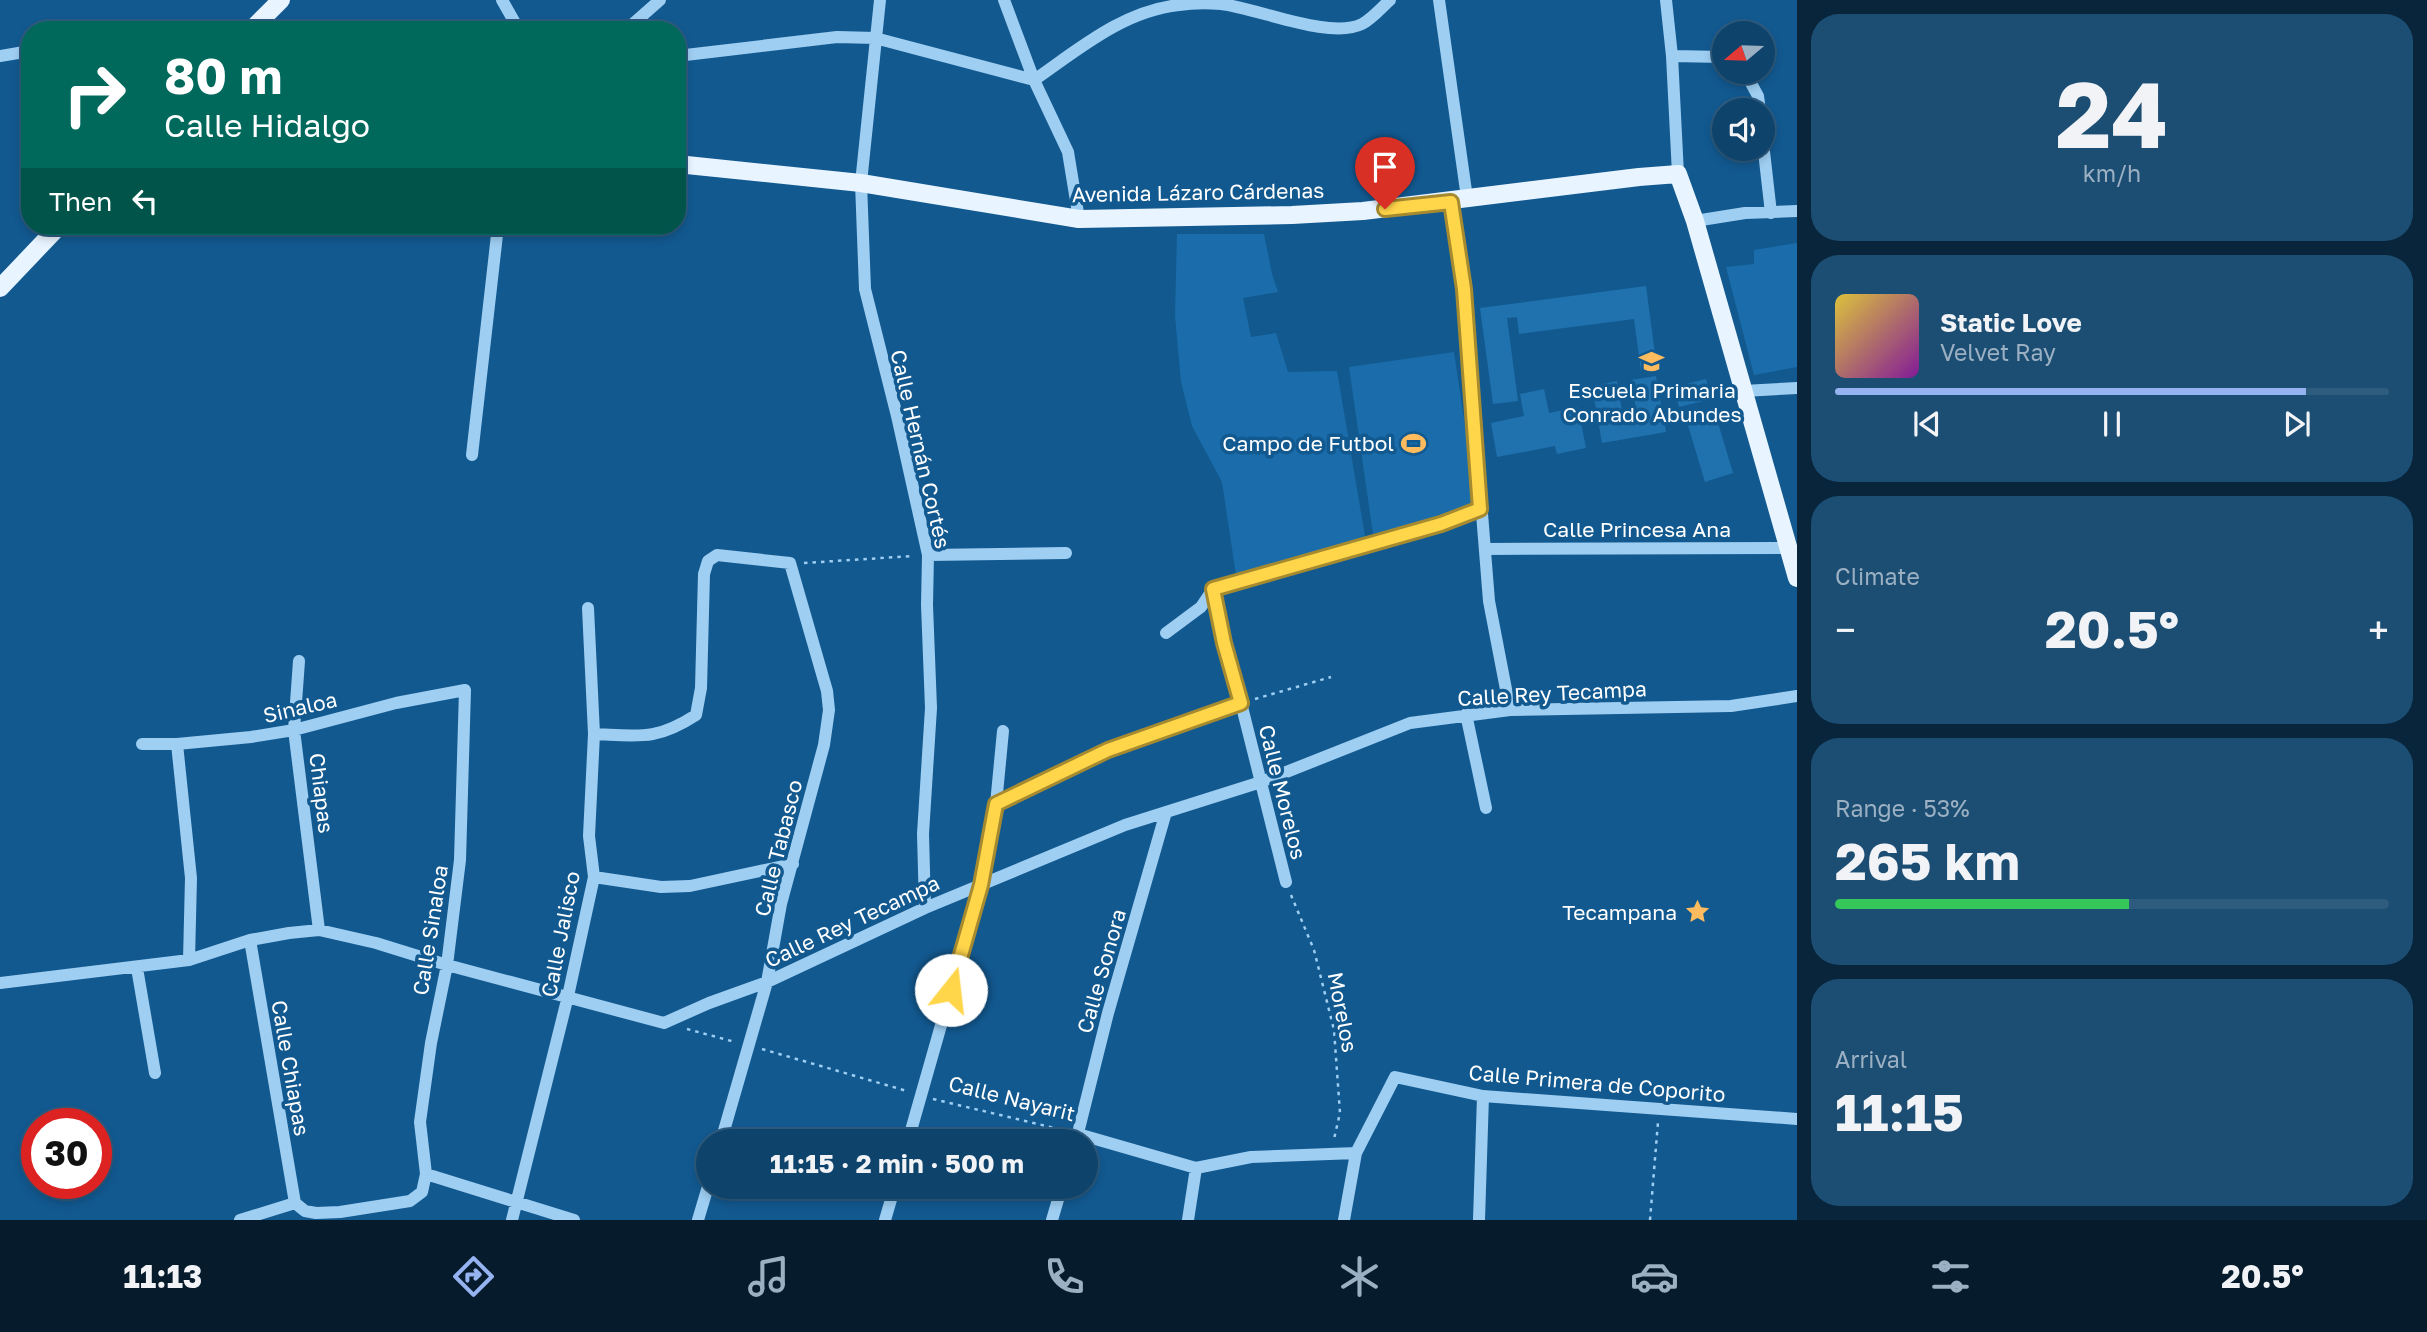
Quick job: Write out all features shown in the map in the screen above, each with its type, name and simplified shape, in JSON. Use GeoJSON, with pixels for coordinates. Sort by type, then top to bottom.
{"type":"FeatureCollection","features":[{"type":"Feature","properties":{"kind":"main road"},"geometry":{"type":"LineString","coordinates":[[260,21],[281,0]]}},
{"type":"Feature","properties":{"kind":"main road","name":"Avenida Lázaro Cárdenas"},"geometry":{"type":"LineString","coordinates":[[686,165],[861,183],[1079,219],[1363,211],[1678,174]]}},
{"type":"Feature","properties":{"kind":"main road"},"geometry":{"type":"LineString","coordinates":[[1678,174],[1695,221],[1797,578]]}},
{"type":"Feature","properties":{"kind":"main road"},"geometry":{"type":"LineString","coordinates":[[0,288],[50,235]]}},
{"type":"Feature","properties":{"kind":"street"},"geometry":{"type":"LineString","coordinates":[[502,0],[514,21]]}},
{"type":"Feature","properties":{"kind":"street"},"geometry":{"type":"LineString","coordinates":[[636,21],[660,0]]}},
{"type":"Feature","properties":{"kind":"street","name":"Calle Hernán Cortés"},"geometry":{"type":"LineString","coordinates":[[880,0],[861,183],[865,289],[928,555],[931,708],[923,834],[925,908]]}},
{"type":"Feature","properties":{"kind":"street"},"geometry":{"type":"LineString","coordinates":[[1004,0],[1034,80],[1068,152],[1079,219]]}},
{"type":"Feature","properties":{"kind":"street"},"geometry":{"type":"LineString","coordinates":[[686,55],[837,37],[874,38],[1034,80],[1108,29],[1144,12],[1180,5],[1222,4],[1312,26],[1348,29],[1362,24],[1390,0]]}},
{"type":"Feature","properties":{"kind":"street"},"geometry":{"type":"LineString","coordinates":[[1439,0],[1459,200],[1480,509],[1489,601],[1510,710]]}},
{"type":"Feature","properties":{"kind":"street"},"geometry":{"type":"LineString","coordinates":[[1666,0],[1672,56],[1678,174]]}},
{"type":"Feature","properties":{"kind":"street"},"geometry":{"type":"LineString","coordinates":[[0,52],[21,51]]}},
{"type":"Feature","properties":{"kind":"street"},"geometry":{"type":"LineString","coordinates":[[1672,56],[1712,57]]}},
{"type":"Feature","properties":{"kind":"street"},"geometry":{"type":"LineString","coordinates":[[1765,161],[1771,213]]}},
{"type":"Feature","properties":{"kind":"street"},"geometry":{"type":"LineString","coordinates":[[1695,221],[1745,213],[1797,211]]}},
{"type":"Feature","properties":{"kind":"street"},"geometry":{"type":"LineString","coordinates":[[472,455],[497,235]]}},
{"type":"Feature","properties":{"kind":"street"},"geometry":{"type":"LineString","coordinates":[[1743,391],[1797,388]]}},
{"type":"Feature","properties":{"kind":"street"},"geometry":{"type":"LineString","coordinates":[[1166,633],[1201,607],[1213,589],[1414,532],[1480,509]]}},
{"type":"Feature","properties":{"kind":"street","name":"Calle Princesa Ana"},"geometry":{"type":"LineString","coordinates":[[1485,549],[1790,548]]}},
{"type":"Feature","properties":{"kind":"street"},"geometry":{"type":"LineString","coordinates":[[928,555],[1066,554]]}},
{"type":"Feature","properties":{"kind":"street"},"geometry":{"type":"LineString","coordinates":[[594,734],[645,737],[674,729],[696,715],[701,688],[704,574],[708,561],[717,555],[790,563]]}},
{"type":"Feature","properties":{"kind":"street","name":"Calle Tabasco"},"geometry":{"type":"LineString","coordinates":[[724,1129],[767,982],[781,904],[824,744],[829,710],[827,691],[790,563]]}},
{"type":"Feature","properties":{"kind":"street","name":"Calle Morelos"},"geometry":{"type":"LineString","coordinates":[[1213,589],[1224,643],[1286,882]]}},
{"type":"Feature","properties":{"kind":"street","name":"Calle Jalisco"},"geometry":{"type":"LineString","coordinates":[[512,1220],[568,996],[594,877],[589,836],[594,734],[588,608]]}},
{"type":"Feature","properties":{"kind":"street","name":"Chiapas"},"geometry":{"type":"LineString","coordinates":[[299,661],[294,730],[319,930]]}},
{"type":"Feature","properties":{"kind":"street","name":"Sinaloa"},"geometry":{"type":"LineString","coordinates":[[142,744],[177,744],[294,730],[396,703],[465,690]]}},
{"type":"Feature","properties":{"kind":"street","name":"Calle Sinaloa"},"geometry":{"type":"LineString","coordinates":[[426,1174],[420,1122],[431,1043],[447,965],[460,860],[465,690]]}},
{"type":"Feature","properties":{"kind":"street","name":"Calle Rey Tecampa"},"geometry":{"type":"LineString","coordinates":[[664,1023],[767,982],[925,908],[1125,825],[1261,782],[1410,723],[1510,710],[1731,706],[1797,695]]}},
{"type":"Feature","properties":{"kind":"street"},"geometry":{"type":"LineString","coordinates":[[996,804],[1108,750],[1241,703]]}},
{"type":"Feature","properties":{"kind":"street"},"geometry":{"type":"LineString","coordinates":[[1466,714],[1486,808]]}},
{"type":"Feature","properties":{"kind":"street"},"geometry":{"type":"LineString","coordinates":[[911,1129],[981,885],[996,804],[1003,731]]}},
{"type":"Feature","properties":{"kind":"street"},"geometry":{"type":"LineString","coordinates":[[177,744],[191,878],[189,960]]}},
{"type":"Feature","properties":{"kind":"street","name":"Calle Sonora"},"geometry":{"type":"LineString","coordinates":[[1079,1129],[1108,1013],[1166,812]]}},
{"type":"Feature","properties":{"kind":"street"},"geometry":{"type":"LineString","coordinates":[[594,877],[661,887],[680,886],[718,881],[793,864]]}},
{"type":"Feature","properties":{"kind":"street"},"geometry":{"type":"LineString","coordinates":[[0,983],[189,960],[250,940],[319,930],[376,943],[447,965],[664,1023]]}},
{"type":"Feature","properties":{"kind":"street","name":"Calle Chiapas"},"geometry":{"type":"LineString","coordinates":[[250,940],[295,1203]]}},
{"type":"Feature","properties":{"kind":"street"},"geometry":{"type":"LineString","coordinates":[[137,968],[155,1073]]}},
{"type":"Feature","properties":{"kind":"street","name":"Calle Primera de Coporito"},"geometry":{"type":"LineString","coordinates":[[1356,1153],[1395,1077],[1483,1096],[1797,1119]]}},
{"type":"Feature","properties":{"kind":"street"},"geometry":{"type":"LineString","coordinates":[[1479,1220],[1483,1096]]}},
{"type":"Feature","properties":{"kind":"street","name":"Calle Nayarit"},"geometry":{"type":"LineString","coordinates":[[1098,1142],[1196,1168],[1251,1157],[1356,1153]]}},
{"type":"Feature","properties":{"kind":"street"},"geometry":{"type":"LineString","coordinates":[[1343,1220],[1356,1153]]}},
{"type":"Feature","properties":{"kind":"street"},"geometry":{"type":"LineString","coordinates":[[1188,1220],[1196,1168]]}},
{"type":"Feature","properties":{"kind":"street"},"geometry":{"type":"LineString","coordinates":[[240,1220],[295,1203],[305,1211],[316,1213],[410,1201],[422,1192],[426,1174],[575,1220]]}},
{"type":"Feature","properties":{"kind":"street"},"geometry":{"type":"LineString","coordinates":[[698,1220],[704,1199]]}},
{"type":"Feature","properties":{"kind":"street"},"geometry":{"type":"LineString","coordinates":[[885,1220],[891,1199]]}},
{"type":"Feature","properties":{"kind":"street"},"geometry":{"type":"LineString","coordinates":[[1052,1220],[1058,1199]]}},
{"type":"Feature","properties":{"kind":"path"},"geometry":{"type":"LineString","coordinates":[[790,563],[928,555]]}},
{"type":"Feature","properties":{"kind":"path"},"geometry":{"type":"LineString","coordinates":[[1241,703],[1331,677]]}},
{"type":"Feature","properties":{"kind":"path","name":"Morelos"},"geometry":{"type":"LineString","coordinates":[[1286,882],[1314,950],[1334,1030],[1340,1113],[1331,1153]]}},
{"type":"Feature","properties":{"kind":"path","name":"Calle Nayarit"},"geometry":{"type":"LineString","coordinates":[[664,1023],[1047,1129]]}},
{"type":"Feature","properties":{"kind":"path"},"geometry":{"type":"LineString","coordinates":[[1650,1220],[1659,1109]]}},
{"type":"Feature","properties":{"kind":"shaded area"},"geometry":{"type":"Polygon","coordinates":[[[1177,234],[1264,234],[1278,292],[1243,298],[1251,337],[1276,333],[1288,372],[1337,371],[1366,542],[1236,575],[1222,482],[1192,426],[1181,382],[1175,316],[1177,234]]]}},
{"type":"Feature","properties":{"kind":"shaded area"},"geometry":{"type":"Polygon","coordinates":[[[1797,243],[1797,367],[1754,375],[1726,267],[1754,264],[1754,250],[1797,243]]]}},
{"type":"Feature","properties":{"kind":"shaded area","name":"Campo de Futbol"},"geometry":{"type":"Polygon","coordinates":[[[1454,352],[1479,519],[1373,534],[1349,367],[1454,352]]]}},
{"type":"Feature","properties":{"kind":"building"},"geometry":{"type":"Polygon","coordinates":[[[1646,286],[1657,369],[1641,371],[1634,319],[1519,334],[1517,317],[1507,318],[1518,401],[1493,404],[1480,308],[1646,286]]]}},
{"type":"Feature","properties":{"kind":"building"},"geometry":{"type":"Polygon","coordinates":[[[1656,376],[1666,432],[1602,443],[1592,386],[1617,381],[1624,423],[1638,420],[1631,380],[1656,376]]]}},
{"type":"Feature","properties":{"kind":"building"},"geometry":{"type":"Polygon","coordinates":[[[1706,379],[1711,399],[1679,407],[1674,387],[1706,379]]]}},
{"type":"Feature","properties":{"kind":"building"},"geometry":{"type":"Polygon","coordinates":[[[1544,389],[1549,413],[1578,407],[1586,448],[1557,454],[1555,446],[1497,457],[1491,423],[1524,416],[1520,394],[1544,389]]]}},
{"type":"Feature","properties":{"kind":"building"},"geometry":{"type":"Polygon","coordinates":[[[1715,413],[1733,473],[1705,482],[1687,422],[1715,413]]]}},
{"type":"Feature","properties":{"kind":"place","name":"Escuela Primaria Conrado Abundes"},"geometry":{"type":"Point","coordinates":[1652,361]}},
{"type":"Feature","properties":{"kind":"place","name":"Campo de Futbol"},"geometry":{"type":"Point","coordinates":[1414,443]}},
{"type":"Feature","properties":{"kind":"place","name":"Tecampana"},"geometry":{"type":"Point","coordinates":[1697,912]}},
{"type":"Feature","properties":{"kind":"route"},"geometry":{"type":"LineString","coordinates":[[951,990],[981,885],[996,804],[1108,750],[1241,703],[1224,643],[1213,589],[1441,524],[1480,509],[1464,289],[1451,202],[1385,209]]}}]}
